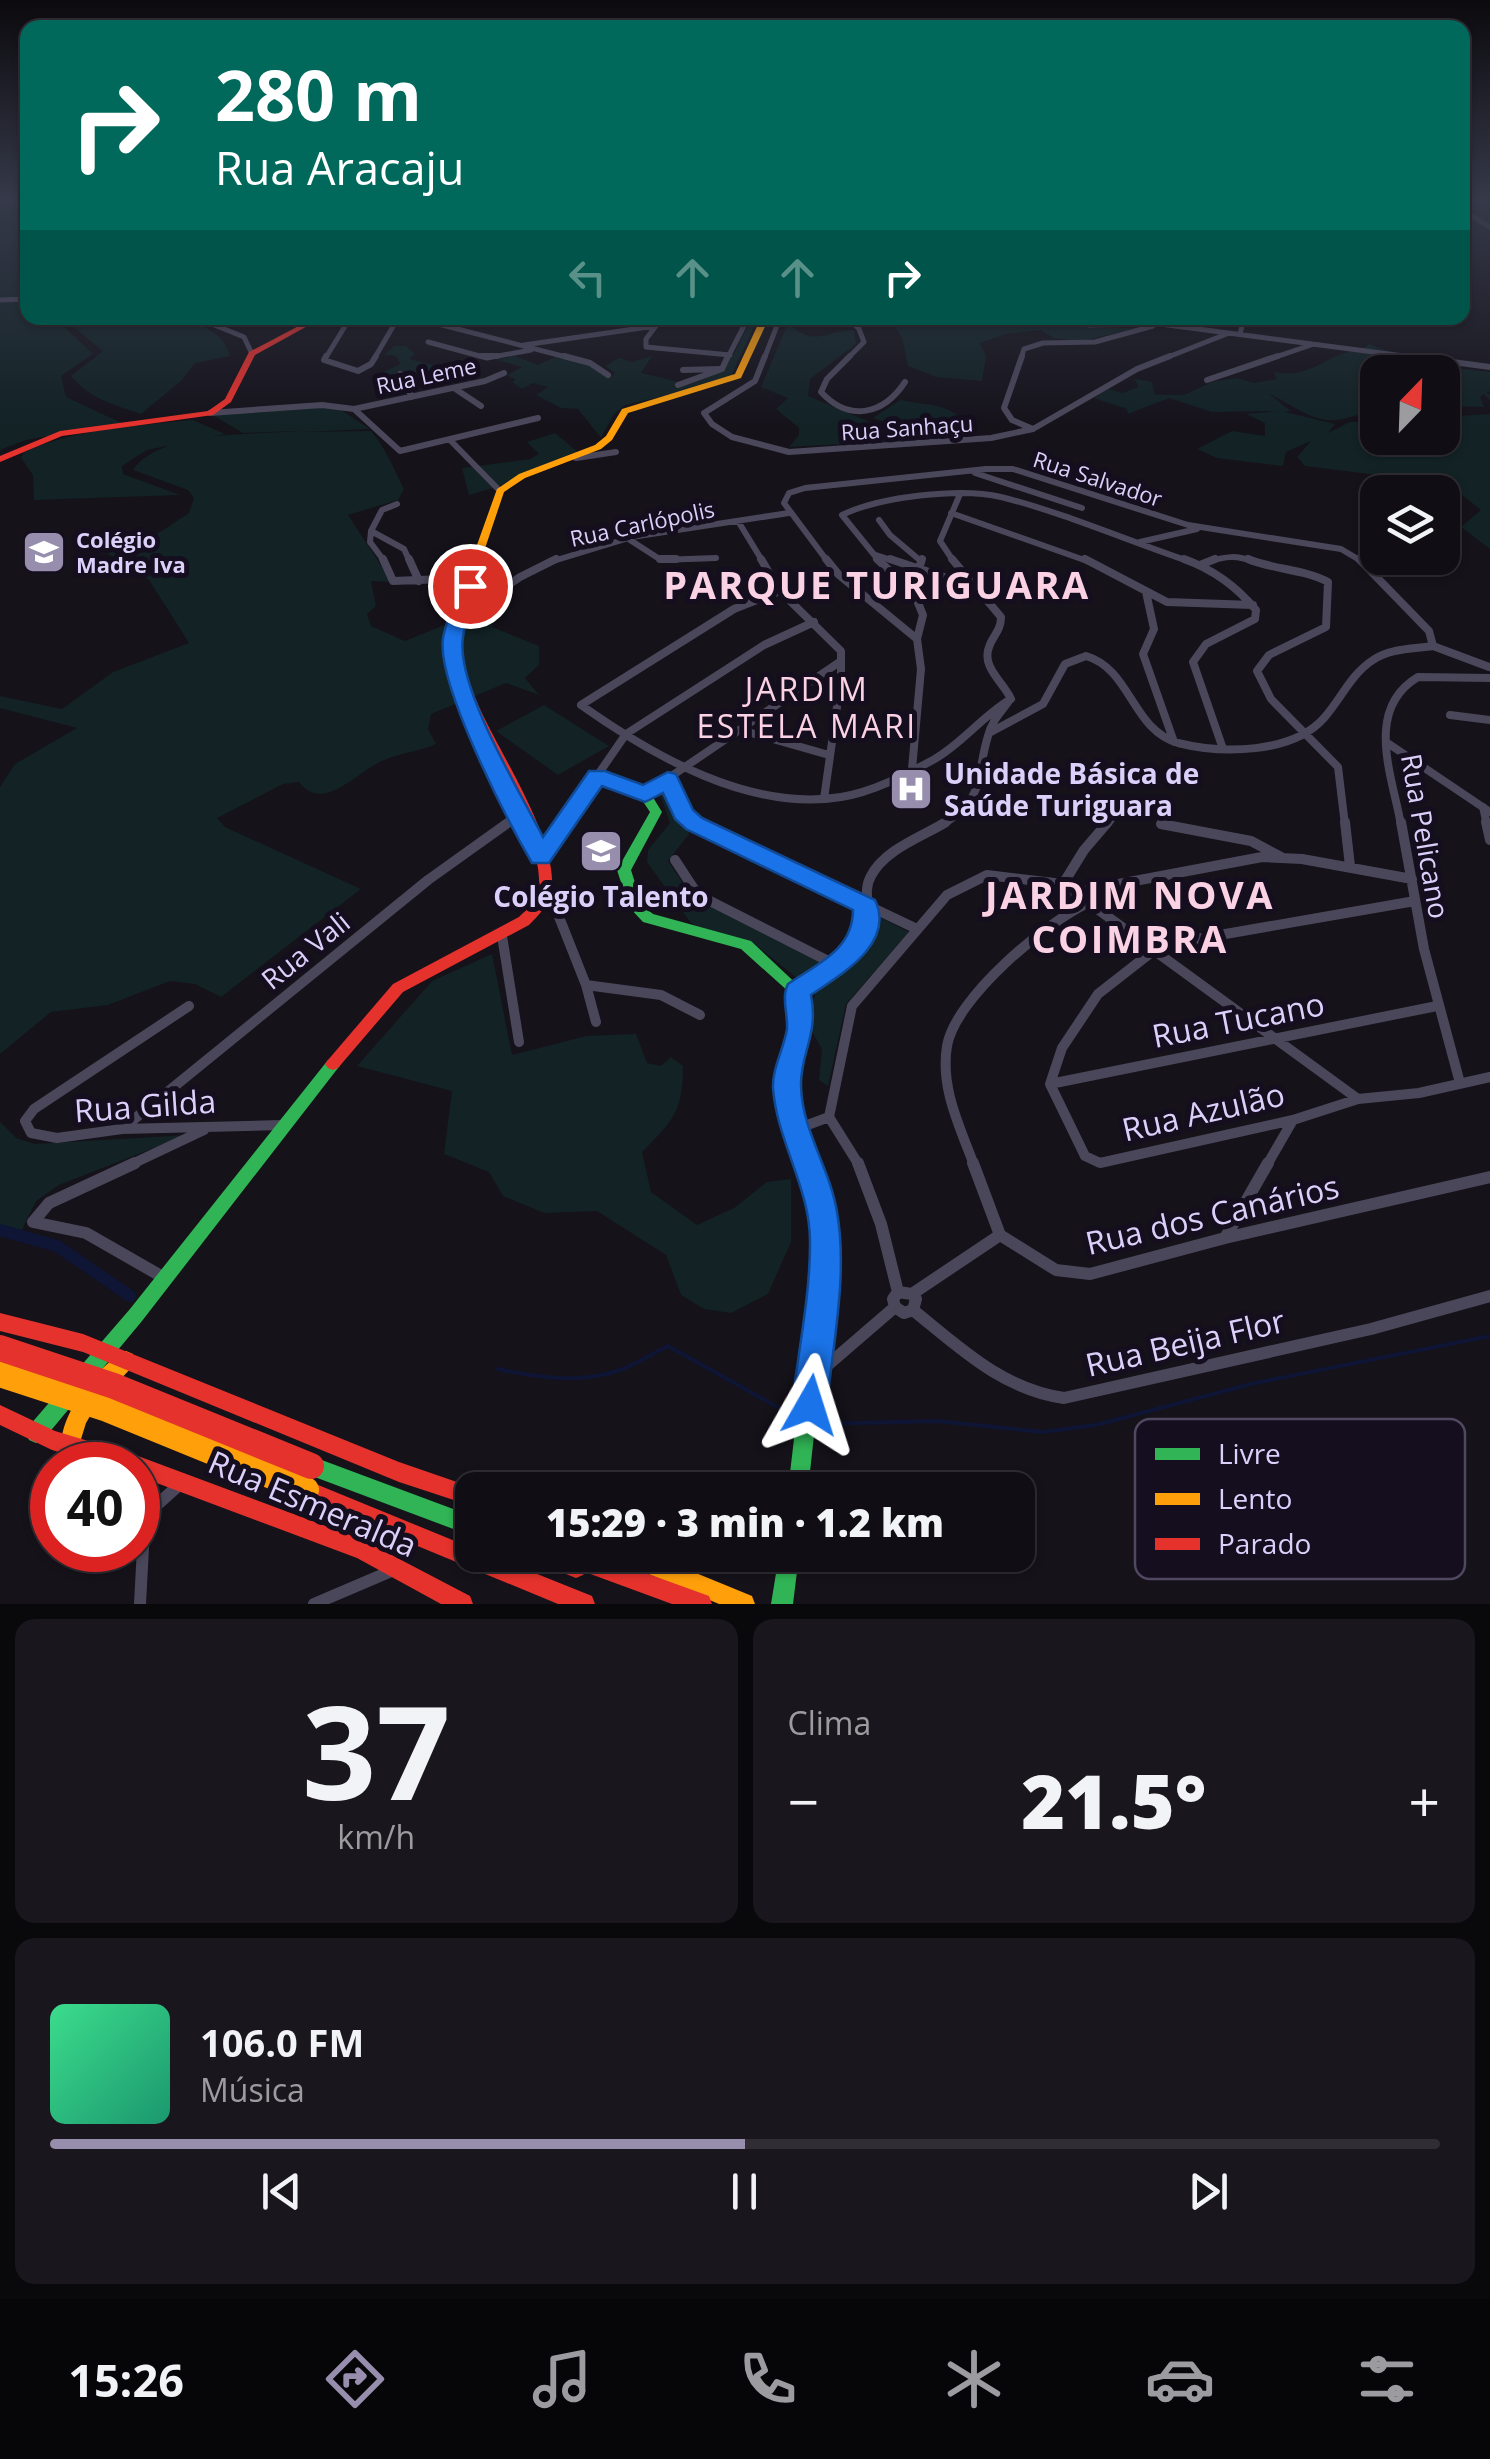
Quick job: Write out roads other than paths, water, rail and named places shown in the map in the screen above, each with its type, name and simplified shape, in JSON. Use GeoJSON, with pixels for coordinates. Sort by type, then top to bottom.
{"type":"FeatureCollection","features":[{"type":"Feature","properties":{"kind":"main road"},"geometry":{"type":"LineString","coordinates":[[0,459],[60,434],[210,413],[228,400],[252,354],[305,325]]}},
{"type":"Feature","properties":{"kind":"main road"},"geometry":{"type":"LineString","coordinates":[[36,1433],[73,1394],[94,1347],[148,1304],[389,997],[416,976],[502,935],[532,915],[543,898],[546,881],[541,857],[482,739],[453,658],[458,619],[489,510],[500,491],[530,474],[598,447],[609,438],[620,415],[633,407],[709,388],[738,376],[762,325]]}},
{"type":"Feature","properties":{"kind":"main road"},"geometry":{"type":"LineString","coordinates":[[541,857],[597,776],[645,794],[656,812],[654,822],[624,870],[636,907],[648,918],[668,926],[746,946],[797,992],[802,1015],[786,1084],[794,1130],[810,1163],[826,1243],[800,1472]]}},
{"type":"Feature","properties":{"kind":"main road"},"geometry":{"type":"LineString","coordinates":[[70,1442],[74,1419],[84,1402],[128,1362],[148,1304]]}},
{"type":"Feature","properties":{"kind":"main road"},"geometry":{"type":"LineString","coordinates":[[0,1322],[94,1347],[362,1458],[455,1490]]}},
{"type":"Feature","properties":{"kind":"main road"},"geometry":{"type":"LineString","coordinates":[[0,1348],[114,1386],[455,1520]]}},
{"type":"Feature","properties":{"kind":"main road"},"geometry":{"type":"LineString","coordinates":[[0,1374],[107,1409],[584,1604]]}},
{"type":"Feature","properties":{"kind":"main road","name":"Rua Esmeralda"},"geometry":{"type":"LineString","coordinates":[[0,1415],[62,1442]]}},
{"type":"Feature","properties":{"kind":"main road"},"geometry":{"type":"LineString","coordinates":[[311,1466],[340,1470],[455,1512]]}},
{"type":"Feature","properties":{"kind":"main road","name":"Rua Esmeralda"},"geometry":{"type":"LineString","coordinates":[[160,1474],[399,1568],[456,1603]]}},
{"type":"Feature","properties":{"kind":"main road"},"geometry":{"type":"LineString","coordinates":[[585,1572],[664,1604]]}},
{"type":"Feature","properties":{"kind":"main road"},"geometry":{"type":"LineString","coordinates":[[614,1572],[701,1604]]}},
{"type":"Feature","properties":{"kind":"main road"},"geometry":{"type":"LineString","coordinates":[[668,1572],[744,1604]]}},
{"type":"Feature","properties":{"kind":"main road"},"geometry":{"type":"LineString","coordinates":[[782,1604],[787,1572]]}},
{"type":"Feature","properties":{"kind":"street"},"geometry":{"type":"LineString","coordinates":[[214,325],[244,337],[252,354]]}},
{"type":"Feature","properties":{"kind":"street"},"geometry":{"type":"LineString","coordinates":[[346,325],[324,360],[358,370],[371,364],[394,325]]}},
{"type":"Feature","properties":{"kind":"street"},"geometry":{"type":"LineString","coordinates":[[442,325],[590,363],[608,376]]}},
{"type":"Feature","properties":{"kind":"street"},"geometry":{"type":"LineString","coordinates":[[678,385],[722,369],[745,325]]}},
{"type":"Feature","properties":{"kind":"street","name":"Rua Sanhaçu"},"geometry":{"type":"LineString","coordinates":[[777,325],[754,380],[704,413],[712,424],[732,437],[770,450],[804,452],[992,438],[1033,429],[1136,370],[1229,333]]}},
{"type":"Feature","properties":{"kind":"street"},"geometry":{"type":"LineString","coordinates":[[856,325],[864,342],[826,379],[822,392],[825,399],[842,406],[879,409],[890,403],[905,382]]}},
{"type":"Feature","properties":{"kind":"street"},"geometry":{"type":"LineString","coordinates":[[1033,429],[1012,420],[1004,408],[1024,348],[1043,343],[1095,342],[1156,325]]}},
{"type":"Feature","properties":{"kind":"street"},"geometry":{"type":"LineString","coordinates":[[1168,325],[1490,364]]}},
{"type":"Feature","properties":{"kind":"street"},"geometry":{"type":"LineString","coordinates":[[1240,334],[1242,325]]}},
{"type":"Feature","properties":{"kind":"street"},"geometry":{"type":"LineString","coordinates":[[522,346],[655,326]]}},
{"type":"Feature","properties":{"kind":"street"},"geometry":{"type":"LineString","coordinates":[[655,326],[645,342],[648,348],[730,355]]}},
{"type":"Feature","properties":{"kind":"street"},"geometry":{"type":"LineString","coordinates":[[428,342],[487,358],[534,349]]}},
{"type":"Feature","properties":{"kind":"street"},"geometry":{"type":"LineString","coordinates":[[1207,380],[1314,344]]}},
{"type":"Feature","properties":{"kind":"street"},"geometry":{"type":"LineString","coordinates":[[684,370],[722,369]]}},
{"type":"Feature","properties":{"kind":"street","name":"Rua Leme"},"geometry":{"type":"LineString","coordinates":[[210,413],[322,405],[354,409],[504,373]]}},
{"type":"Feature","properties":{"kind":"street"},"geometry":{"type":"LineString","coordinates":[[400,374],[412,397]]}},
{"type":"Feature","properties":{"kind":"street"},"geometry":{"type":"LineString","coordinates":[[454,388],[481,406]]}},
{"type":"Feature","properties":{"kind":"street"},"geometry":{"type":"LineString","coordinates":[[354,409],[380,428],[396,450],[538,418]]}},
{"type":"Feature","properties":{"kind":"street"},"geometry":{"type":"LineString","coordinates":[[450,440],[500,491]]}},
{"type":"Feature","properties":{"kind":"street"},"geometry":{"type":"LineString","coordinates":[[967,471],[1082,508]]}},
{"type":"Feature","properties":{"kind":"street","name":"Rua Salvador"},"geometry":{"type":"LineString","coordinates":[[789,512],[785,498],[805,488],[967,471],[1025,472],[1200,528],[1330,545],[1360,560]]}},
{"type":"Feature","properties":{"kind":"street"},"geometry":{"type":"LineString","coordinates":[[960,494],[940,541],[1003,624],[986,659],[1011,699]]}},
{"type":"Feature","properties":{"kind":"street"},"geometry":{"type":"LineString","coordinates":[[912,769],[921,669],[917,639],[920,604],[914,593],[895,579],[842,520],[847,510],[866,503],[960,494],[1008,499],[1137,542],[1200,565],[1240,591],[1253,605],[1254,619],[1206,644],[1193,662],[1222,746]]}},
{"type":"Feature","properties":{"kind":"street"},"geometry":{"type":"LineString","coordinates":[[397,504],[382,510],[370,542],[386,563],[392,580],[472,578]]}},
{"type":"Feature","properties":{"kind":"street"},"geometry":{"type":"LineString","coordinates":[[789,512],[839,576],[917,639]]}},
{"type":"Feature","properties":{"kind":"street","name":"Rua Carlópolis"},"geometry":{"type":"LineString","coordinates":[[458,619],[537,568],[630,540],[789,512]]}},
{"type":"Feature","properties":{"kind":"street"},"geometry":{"type":"LineString","coordinates":[[951,513],[1073,553],[1146,592],[1177,603],[1253,605]]}},
{"type":"Feature","properties":{"kind":"street"},"geometry":{"type":"LineString","coordinates":[[879,520],[899,543],[918,554],[924,564],[919,568]]}},
{"type":"Feature","properties":{"kind":"street"},"geometry":{"type":"LineString","coordinates":[[738,521],[780,591],[841,650],[824,799]]}},
{"type":"Feature","properties":{"kind":"street"},"geometry":{"type":"LineString","coordinates":[[1137,542],[1200,528]]}},
{"type":"Feature","properties":{"kind":"street"},"geometry":{"type":"LineString","coordinates":[[371,531],[404,549],[419,580]]}},
{"type":"Feature","properties":{"kind":"street"},"geometry":{"type":"LineString","coordinates":[[630,540],[661,560],[716,558]]}},
{"type":"Feature","properties":{"kind":"street"},"geometry":{"type":"LineString","coordinates":[[875,554],[973,587]]}},
{"type":"Feature","properties":{"kind":"street"},"geometry":{"type":"LineString","coordinates":[[1200,565],[1225,556],[1240,556],[1273,570],[1317,576],[1328,582],[1326,627],[1269,655],[1256,671],[1271,700],[1338,767],[1350,866]]}},
{"type":"Feature","properties":{"kind":"street","name":"Rua Salvador"},"geometry":{"type":"LineString","coordinates":[[1375,575],[1429,631],[1433,646]]}},
{"type":"Feature","properties":{"kind":"street"},"geometry":{"type":"LineString","coordinates":[[780,591],[734,609],[689,635],[586,698],[583,707],[688,767],[788,798],[824,799],[867,789],[936,759],[1011,699]]}},
{"type":"Feature","properties":{"kind":"street"},"geometry":{"type":"LineString","coordinates":[[1146,592],[1154,629],[1143,654],[1174,742]]}},
{"type":"Feature","properties":{"kind":"street"},"geometry":{"type":"LineString","coordinates":[[597,776],[626,734],[764,645],[814,622]]}},
{"type":"Feature","properties":{"kind":"street"},"geometry":{"type":"LineString","coordinates":[[989,733],[1042,705],[1060,667],[1076,658],[1108,665],[1146,724],[1174,742],[1222,746],[1264,746],[1308,735],[1322,723],[1356,676],[1376,658],[1433,646],[1489,668]]}},
{"type":"Feature","properties":{"kind":"street"},"geometry":{"type":"LineString","coordinates":[[645,794],[842,660]]}},
{"type":"Feature","properties":{"kind":"street","name":"Rua Pelicano"},"geometry":{"type":"LineString","coordinates":[[1460,1084],[1437,1006],[1415,902],[1386,742],[1386,715],[1410,681],[1429,674],[1490,678]]}},
{"type":"Feature","properties":{"kind":"street"},"geometry":{"type":"LineString","coordinates":[[797,992],[838,966],[861,942],[868,915],[870,877],[878,865],[935,832],[974,799],[983,781],[989,733],[1011,699]]}},
{"type":"Feature","properties":{"kind":"street"},"geometry":{"type":"LineString","coordinates":[[1450,715],[1490,720]]}},
{"type":"Feature","properties":{"kind":"street"},"geometry":{"type":"LineString","coordinates":[[741,730],[829,754]]}},
{"type":"Feature","properties":{"kind":"street"},"geometry":{"type":"LineString","coordinates":[[1386,742],[1486,809],[1490,840]]}},
{"type":"Feature","properties":{"kind":"street"},"geometry":{"type":"LineString","coordinates":[[668,779],[684,814],[694,824],[917,929]]}},
{"type":"Feature","properties":{"kind":"street","name":"Rua Vali"},"geometry":{"type":"LineString","coordinates":[[122,1129],[428,880],[522,813]]}},
{"type":"Feature","properties":{"kind":"street"},"geometry":{"type":"LineString","coordinates":[[1063,884],[1084,850],[1113,817]]}},
{"type":"Feature","properties":{"kind":"street"},"geometry":{"type":"LineString","coordinates":[[1161,824],[1250,841],[1282,857]]}},
{"type":"Feature","properties":{"kind":"street"},"geometry":{"type":"LineString","coordinates":[[1076,892],[1240,860],[1282,857],[1412,878]]}},
{"type":"Feature","properties":{"kind":"street"},"geometry":{"type":"LineString","coordinates":[[675,860],[694,889],[710,901],[838,966]]}},
{"type":"Feature","properties":{"kind":"street"},"geometry":{"type":"LineString","coordinates":[[902,1298],[854,1155],[829,1118],[852,1006],[947,895],[976,878],[1004,876],[1063,884],[1276,1036],[1358,1100]]}},
{"type":"Feature","properties":{"kind":"street"},"geometry":{"type":"LineString","coordinates":[[546,881],[596,1022]]}},
{"type":"Feature","properties":{"kind":"street"},"geometry":{"type":"LineString","coordinates":[[813,1378],[902,1298],[1000,1234],[950,1102],[947,1045],[953,1029],[989,981],[1026,943],[1061,915],[1090,902]]}},
{"type":"Feature","properties":{"kind":"street"},"geometry":{"type":"LineString","coordinates":[[1050,1084],[1062,1048],[1098,994],[1153,951],[1191,940],[1415,902]]}},
{"type":"Feature","properties":{"kind":"street"},"geometry":{"type":"LineString","coordinates":[[532,915],[560,916]]}},
{"type":"Feature","properties":{"kind":"street"},"geometry":{"type":"LineString","coordinates":[[502,935],[519,1042]]}},
{"type":"Feature","properties":{"kind":"street"},"geometry":{"type":"LineString","coordinates":[[586,985],[663,996],[690,1005],[700,1015]]}},
{"type":"Feature","properties":{"kind":"street","name":"Rua Gilda"},"geometry":{"type":"LineString","coordinates":[[189,1006],[28,1116],[26,1126],[41,1137],[57,1138],[122,1129],[290,1126]]}},
{"type":"Feature","properties":{"kind":"street","name":"Rua Tucano"},"geometry":{"type":"LineString","coordinates":[[1050,1084],[1437,1006]]}},
{"type":"Feature","properties":{"kind":"street","name":"Rua Azulão"},"geometry":{"type":"LineString","coordinates":[[1050,1084],[1085,1156],[1100,1163],[1293,1120],[1358,1100],[1490,1077]]}},
{"type":"Feature","properties":{"kind":"street"},"geometry":{"type":"LineString","coordinates":[[794,1130],[829,1118]]}},
{"type":"Feature","properties":{"kind":"street"},"geometry":{"type":"LineString","coordinates":[[1225,1238],[1293,1120]]}},
{"type":"Feature","properties":{"kind":"street"},"geometry":{"type":"LineString","coordinates":[[172,1274],[86,1234],[33,1222],[34,1217],[48,1204],[212,1126]]}},
{"type":"Feature","properties":{"kind":"street","name":"Rua dos Canários"},"geometry":{"type":"LineString","coordinates":[[1000,1234],[1056,1270],[1090,1274],[1225,1238],[1490,1177]]}},
{"type":"Feature","properties":{"kind":"street","name":"Rua Beija Flor"},"geometry":{"type":"LineString","coordinates":[[902,1298],[904,1312],[913,1310],[996,1373],[1033,1393],[1064,1398],[1371,1329],[1490,1296]]}},
{"type":"Feature","properties":{"kind":"street"},"geometry":{"type":"LineString","coordinates":[[160,1503],[184,1482]]}},
{"type":"Feature","properties":{"kind":"street"},"geometry":{"type":"LineString","coordinates":[[315,1604],[399,1568]]}},
{"type":"Feature","properties":{"kind":"street"},"geometry":{"type":"LineString","coordinates":[[140,1604],[143,1572]]}},
{"type":"Feature","properties":{"kind":"waterway"},"geometry":{"type":"LineString","coordinates":[[0,1230],[57,1246],[130,1296]]}},
{"type":"Feature","properties":{"kind":"waterway"},"geometry":{"type":"LineString","coordinates":[[818,1424],[937,1421],[1043,1432],[1096,1425],[1255,1383],[1490,1336]]}},
{"type":"Feature","properties":{"kind":"waterway"},"geometry":{"type":"LineString","coordinates":[[498,1369],[542,1377],[603,1375],[624,1369],[668,1346],[792,1415]]}},
{"type":"Feature","properties":{"kind":"place","name":"Colégio Madre Iva"},"geometry":{"type":"Point","coordinates":[44,552]}},
{"type":"Feature","properties":{"kind":"place","name":"Unidade Básica de Saúde Turiguara"},"geometry":{"type":"Point","coordinates":[911,789]}},
{"type":"Feature","properties":{"kind":"place","name":"Colégio Talento"},"geometry":{"type":"Point","coordinates":[601,851]}},
{"type":"Feature","properties":{"kind":"district","name":"PARQUE TURIGUARA"},"geometry":{"type":"Point","coordinates":[877,584]}},
{"type":"Feature","properties":{"kind":"district","name":"JARDIM ESTELA MARI"},"geometry":{"type":"Point","coordinates":[807,706]}},
{"type":"Feature","properties":{"kind":"district","name":"JARDIM NOVA COIMBRA"},"geometry":{"type":"Point","coordinates":[1130,916]}}]}
